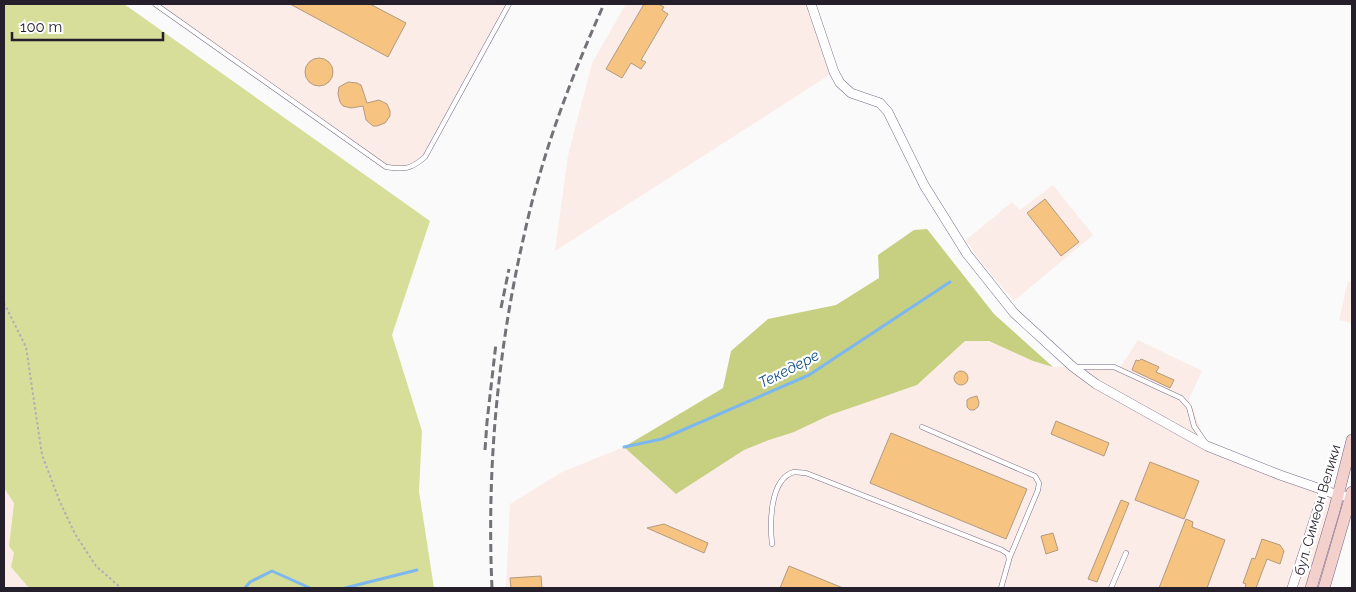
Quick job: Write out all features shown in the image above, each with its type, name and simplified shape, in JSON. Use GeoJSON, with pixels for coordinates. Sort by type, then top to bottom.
{"type":"FeatureCollection","features":[{"type":"Feature","properties":{"kind":"main road","name":"бул. Симеон Велики"},"geometry":{"type":"LineString","coordinates":[[1311,588],[1352,440]]}},
{"type":"Feature","properties":{"kind":"main road","name":"бул. Симеон Велики"},"geometry":{"type":"LineString","coordinates":[[1324,588],[1352,495]]}},
{"type":"Feature","properties":{"kind":"street"},"geometry":{"type":"LineString","coordinates":[[812,4],[834,72],[840,82],[851,93],[880,103],[888,112],[924,185],[967,254],[1014,313],[1073,367],[1096,384],[1207,446],[1338,495],[1352,495]]}},
{"type":"Feature","properties":{"kind":"street"},"geometry":{"type":"LineString","coordinates":[[1292,588],[1324,490]]}},
{"type":"Feature","properties":{"kind":"lane"},"geometry":{"type":"LineString","coordinates":[[155,4],[386,167],[400,169],[414,166],[425,157],[509,4]]}},
{"type":"Feature","properties":{"kind":"lane"},"geometry":{"type":"LineString","coordinates":[[1073,367],[1114,367],[1182,398],[1189,407],[1194,426],[1207,446]]}},
{"type":"Feature","properties":{"kind":"lane"},"geometry":{"type":"LineString","coordinates":[[922,427],[1035,476],[1039,483],[1000,588]]}},
{"type":"Feature","properties":{"kind":"lane"},"geometry":{"type":"LineString","coordinates":[[772,544],[771,512],[777,489],[784,479],[794,472],[806,473],[1002,550],[1008,554],[1009,560]]}},
{"type":"Feature","properties":{"kind":"lane"},"geometry":{"type":"LineString","coordinates":[[1111,588],[1126,552]]}},
{"type":"Feature","properties":{"kind":"path"},"geometry":{"type":"LineString","coordinates":[[4,303],[26,347],[42,455],[60,502],[75,534],[96,566],[121,588]]}},
{"type":"Feature","properties":{"kind":"shaded area"},"geometry":{"type":"Polygon","coordinates":[[[155,4],[509,4],[425,157],[413,166],[386,167],[155,4]]]}},
{"type":"Feature","properties":{"kind":"shaded area"},"geometry":{"type":"Polygon","coordinates":[[[626,4],[811,4],[834,72],[555,251],[568,155],[592,63],[626,4]]]}},
{"type":"Feature","properties":{"kind":"shaded area"},"geometry":{"type":"Polygon","coordinates":[[[1053,185],[1093,235],[1014,301],[981,262],[966,240],[1012,202],[1020,210],[1053,185]]]}},
{"type":"Feature","properties":{"kind":"shaded area"},"geometry":{"type":"Polygon","coordinates":[[[1348,281],[1352,282],[1352,323],[1339,320],[1348,281]]]}},
{"type":"Feature","properties":{"kind":"shaded area"},"geometry":{"type":"Polygon","coordinates":[[[1138,340],[1202,371],[1189,399],[1207,446],[1351,497],[1324,588],[506,588],[510,504],[562,472],[624,447],[676,494],[744,450],[794,432],[830,415],[917,385],[965,341],[989,341],[1033,361],[1053,367],[1121,366],[1138,340]]]}},
{"type":"Feature","properties":{"kind":"shaded area"},"geometry":{"type":"Polygon","coordinates":[[[4,488],[14,502],[9,546],[14,553],[11,567],[29,588],[4,588],[4,488]]]}},
{"type":"Feature","properties":{"kind":"green space"},"geometry":{"type":"Polygon","coordinates":[[[4,4],[124,4],[430,221],[392,335],[422,431],[419,491],[434,588],[29,588],[11,567],[14,553],[9,546],[14,503],[4,488],[4,4]]]}},
{"type":"Feature","properties":{"kind":"green space"},"geometry":{"type":"Polygon","coordinates":[[[927,229],[994,314],[1053,367],[1033,361],[989,341],[965,341],[917,385],[830,415],[794,432],[744,450],[676,494],[624,447],[723,388],[731,351],[768,319],[836,305],[879,278],[878,255],[914,230],[927,229]]]}},
{"type":"Feature","properties":{"kind":"building"},"geometry":{"type":"Polygon","coordinates":[[[290,4],[370,4],[406,23],[388,57],[290,4]]]}},
{"type":"Feature","properties":{"kind":"building"},"geometry":{"type":"Polygon","coordinates":[[[644,4],[658,4],[664,7],[662,10],[668,14],[641,60],[646,62],[641,69],[631,63],[622,78],[606,69],[644,4]]]}},
{"type":"Feature","properties":{"kind":"building"},"geometry":{"type":"Polygon","coordinates":[[[319,58],[329,62],[333,72],[329,82],[319,86],[309,82],[305,72],[309,62],[319,58]]]}},
{"type":"Feature","properties":{"kind":"building"},"geometry":{"type":"Polygon","coordinates":[[[348,82],[361,85],[367,103],[379,100],[387,104],[390,116],[385,123],[373,126],[366,120],[363,106],[351,108],[343,106],[338,94],[339,87],[348,82]]]}},
{"type":"Feature","properties":{"kind":"building"},"geometry":{"type":"Polygon","coordinates":[[[1045,199],[1079,242],[1061,256],[1027,213],[1045,199]]]}},
{"type":"Feature","properties":{"kind":"building"},"geometry":{"type":"Polygon","coordinates":[[[1141,359],[1159,367],[1156,372],[1174,380],[1170,388],[1132,370],[1136,360],[1139,361],[1141,359]]]}},
{"type":"Feature","properties":{"kind":"building"},"geometry":{"type":"Polygon","coordinates":[[[961,371],[966,373],[968,378],[966,383],[961,385],[956,383],[954,378],[956,373],[961,371]]]}},
{"type":"Feature","properties":{"kind":"building"},"geometry":{"type":"Polygon","coordinates":[[[977,396],[978,407],[970,410],[967,407],[967,400],[977,396]]]}},
{"type":"Feature","properties":{"kind":"building"},"geometry":{"type":"Polygon","coordinates":[[[1056,421],[1109,443],[1104,456],[1051,434],[1056,421]]]}},
{"type":"Feature","properties":{"kind":"building"},"geometry":{"type":"Polygon","coordinates":[[[891,433],[1027,489],[1006,539],[870,483],[891,433]]]}},
{"type":"Feature","properties":{"kind":"building"},"geometry":{"type":"Polygon","coordinates":[[[1150,462],[1199,481],[1184,519],[1135,500],[1150,462]]]}},
{"type":"Feature","properties":{"kind":"building"},"geometry":{"type":"Polygon","coordinates":[[[1121,500],[1129,503],[1097,582],[1088,579],[1121,500]]]}},
{"type":"Feature","properties":{"kind":"building"},"geometry":{"type":"Polygon","coordinates":[[[1186,519],[1193,522],[1192,527],[1225,540],[1207,588],[1159,588],[1186,519]]]}},
{"type":"Feature","properties":{"kind":"building"},"geometry":{"type":"Polygon","coordinates":[[[664,524],[708,543],[704,553],[647,528],[664,524]]]}},
{"type":"Feature","properties":{"kind":"building"},"geometry":{"type":"Polygon","coordinates":[[[1053,533],[1058,550],[1046,554],[1041,536],[1053,533]]]}},
{"type":"Feature","properties":{"kind":"building"},"geometry":{"type":"Polygon","coordinates":[[[1262,539],[1280,545],[1284,551],[1280,564],[1267,559],[1256,588],[1245,588],[1246,584],[1243,583],[1252,558],[1255,559],[1262,539]]]}},
{"type":"Feature","properties":{"kind":"building"},"geometry":{"type":"Polygon","coordinates":[[[789,566],[843,588],[780,588],[789,566]]]}},
{"type":"Feature","properties":{"kind":"building"},"geometry":{"type":"Polygon","coordinates":[[[541,576],[542,588],[511,588],[510,578],[541,576]]]}},
{"type":"Feature","properties":{"kind":"waterway","name":"Текедере"},"geometry":{"type":"LineString","coordinates":[[624,447],[662,439],[809,375],[950,282]]}},
{"type":"Feature","properties":{"kind":"waterway","name":"Текедере"},"geometry":{"type":"LineString","coordinates":[[345,588],[417,570]]}},
{"type":"Feature","properties":{"kind":"waterway","name":"Текедере"},"geometry":{"type":"LineString","coordinates":[[245,588],[250,582],[272,571],[310,588]]}},
{"type":"Feature","properties":{"kind":"railway"},"geometry":{"type":"LineString","coordinates":[[492,588],[492,464],[499,381],[511,299],[528,217],[546,155],[568,89],[604,4]]}},
{"type":"Feature","properties":{"kind":"railway"},"geometry":{"type":"LineString","coordinates":[[501,308],[509,269]]}},
{"type":"Feature","properties":{"kind":"railway"},"geometry":{"type":"LineString","coordinates":[[485,450],[496,343]]}}]}
